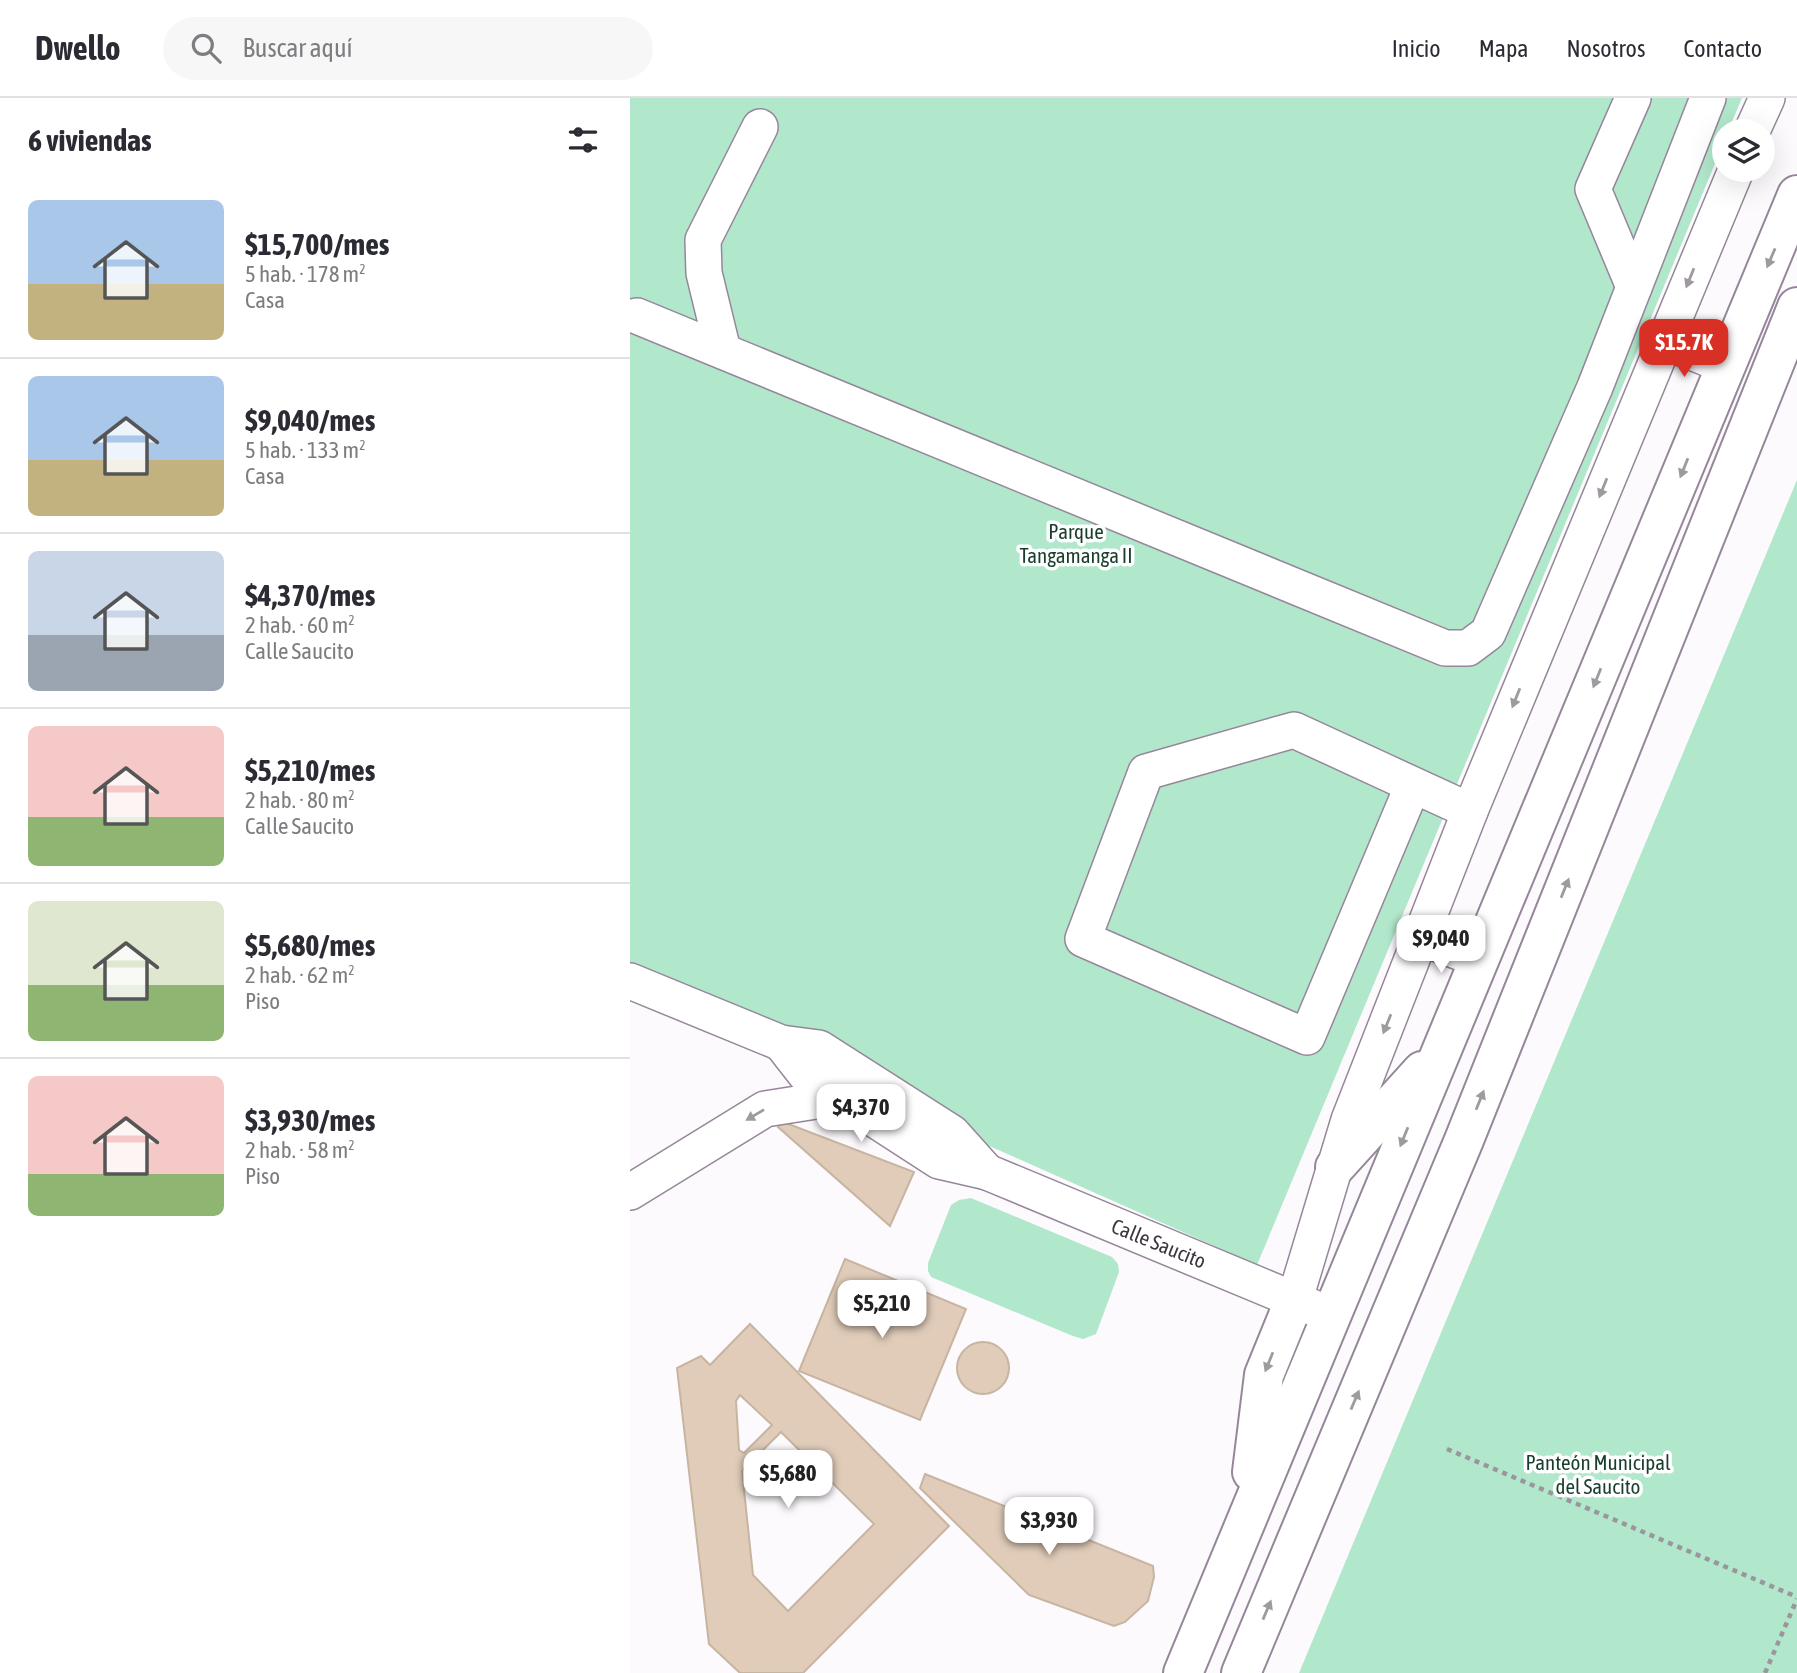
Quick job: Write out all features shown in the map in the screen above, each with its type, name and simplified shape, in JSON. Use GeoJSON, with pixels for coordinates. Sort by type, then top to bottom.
{"type":"FeatureCollection","features":[{"type":"Feature","properties":{"kind":"main road"},"geometry":{"type":"LineString","coordinates":[[1183,1673],[1797,195]]}},
{"type":"Feature","properties":{"kind":"main road"},"geometry":{"type":"LineString","coordinates":[[1241,1673],[1464,1140],[1797,307]]}},
{"type":"Feature","properties":{"kind":"main road"},"geometry":{"type":"LineString","coordinates":[[1335,1167],[1440,1051]]}},
{"type":"Feature","properties":{"kind":"main road"},"geometry":{"type":"LineString","coordinates":[[1331,1315],[1347,1315],[1367,1309],[1384,1293],[1428,1193],[1464,1140]]}},
{"type":"Feature","properties":{"kind":"main road"},"geometry":{"type":"LineString","coordinates":[[1246,1521],[1264,1374],[1295,1299]]}},
{"type":"Feature","properties":{"kind":"street"},"geometry":{"type":"LineString","coordinates":[[1633,98],[1593,189],[1634,287]]}},
{"type":"Feature","properties":{"kind":"street"},"geometry":{"type":"LineString","coordinates":[[637,316],[1445,648],[1468,648],[1488,633],[1595,387],[1708,98]]}},
{"type":"Feature","properties":{"kind":"street"},"geometry":{"type":"LineString","coordinates":[[1757,119],[1767,98]]}},
{"type":"Feature","properties":{"kind":"street"},"geometry":{"type":"LineString","coordinates":[[723,351],[704,273],[703,240],[760,127]]}},
{"type":"Feature","properties":{"kind":"street"},"geometry":{"type":"LineString","coordinates":[[1295,1299],[1349,1120],[1470,811],[1730,182]]}},
{"type":"Feature","properties":{"kind":"street"},"geometry":{"type":"LineString","coordinates":[[1664,341],[1726,366]]}},
{"type":"Feature","properties":{"kind":"street"},"geometry":{"type":"LineString","coordinates":[[1595,387],[1638,404]]}},
{"type":"Feature","properties":{"kind":"street"},"geometry":{"type":"LineString","coordinates":[[1413,785],[1307,1037],[1083,939],[1146,772],[1294,730],[1470,811]]}},
{"type":"Feature","properties":{"kind":"street"},"geometry":{"type":"LineString","coordinates":[[1422,938],[1480,960]]}},
{"type":"Feature","properties":{"kind":"street","name":"Calle Saucito"},"geometry":{"type":"LineString","coordinates":[[630,981],[782,1043],[819,1048],[952,1133],[987,1172]]}},
{"type":"Feature","properties":{"kind":"street","name":"Calle Saucito"},"geometry":{"type":"LineString","coordinates":[[782,1043],[806,1075],[939,1161],[987,1172],[1331,1315]]}},
{"type":"Feature","properties":{"kind":"street"},"geometry":{"type":"LineString","coordinates":[[630,1192],[765,1109],[838,1096],[894,1097]]}},
{"type":"Feature","properties":{"kind":"path"},"geometry":{"type":"LineString","coordinates":[[1447,1449],[1797,1598],[1765,1673]]}},
{"type":"Feature","properties":{"kind":"green space","name":"Parque Tangamanga II"},"geometry":{"type":"Polygon","coordinates":[[[630,98],[1742,98],[1733,119],[1712,119],[1712,171],[1257,1265],[630,986],[630,98]]]}},
{"type":"Feature","properties":{"kind":"green space","name":"Panteón Municipal del Saucito"},"geometry":{"type":"Polygon","coordinates":[[[1797,480],[1797,1673],[1299,1673],[1797,480]]]}},
{"type":"Feature","properties":{"kind":"green space"},"geometry":{"type":"Polygon","coordinates":[[[971,1198],[1112,1257],[1118,1264],[1119,1272],[1096,1334],[1083,1339],[1073,1336],[931,1277],[928,1263],[951,1205],[971,1198]]]}},
{"type":"Feature","properties":{"kind":"building"},"geometry":{"type":"Polygon","coordinates":[[[781,1123],[914,1172],[890,1226],[778,1127],[781,1123]]]}},
{"type":"Feature","properties":{"kind":"building"},"geometry":{"type":"Polygon","coordinates":[[[845,1259],[966,1309],[920,1420],[799,1371],[845,1259]]]}},
{"type":"Feature","properties":{"kind":"building"},"geometry":{"type":"Polygon","coordinates":[[[750,1324],[949,1526],[803,1673],[740,1673],[709,1644],[677,1368],[701,1356],[710,1365],[750,1324]],[[740,1395],[736,1401],[739,1450],[744,1453],[772,1425],[740,1395]],[[781,1432],[742,1471],[753,1575],[788,1611],[874,1524],[781,1432]]]}},
{"type":"Feature","properties":{"kind":"building"},"geometry":{"type":"Polygon","coordinates":[[[983,1342],[1002,1349],[1009,1368],[1002,1387],[983,1394],[964,1387],[957,1368],[964,1349],[983,1342]]]}},
{"type":"Feature","properties":{"kind":"building"},"geometry":{"type":"Polygon","coordinates":[[[925,1474],[1153,1566],[1154,1577],[1148,1601],[1125,1622],[1114,1626],[1029,1595],[920,1488],[925,1474]]]}}]}
